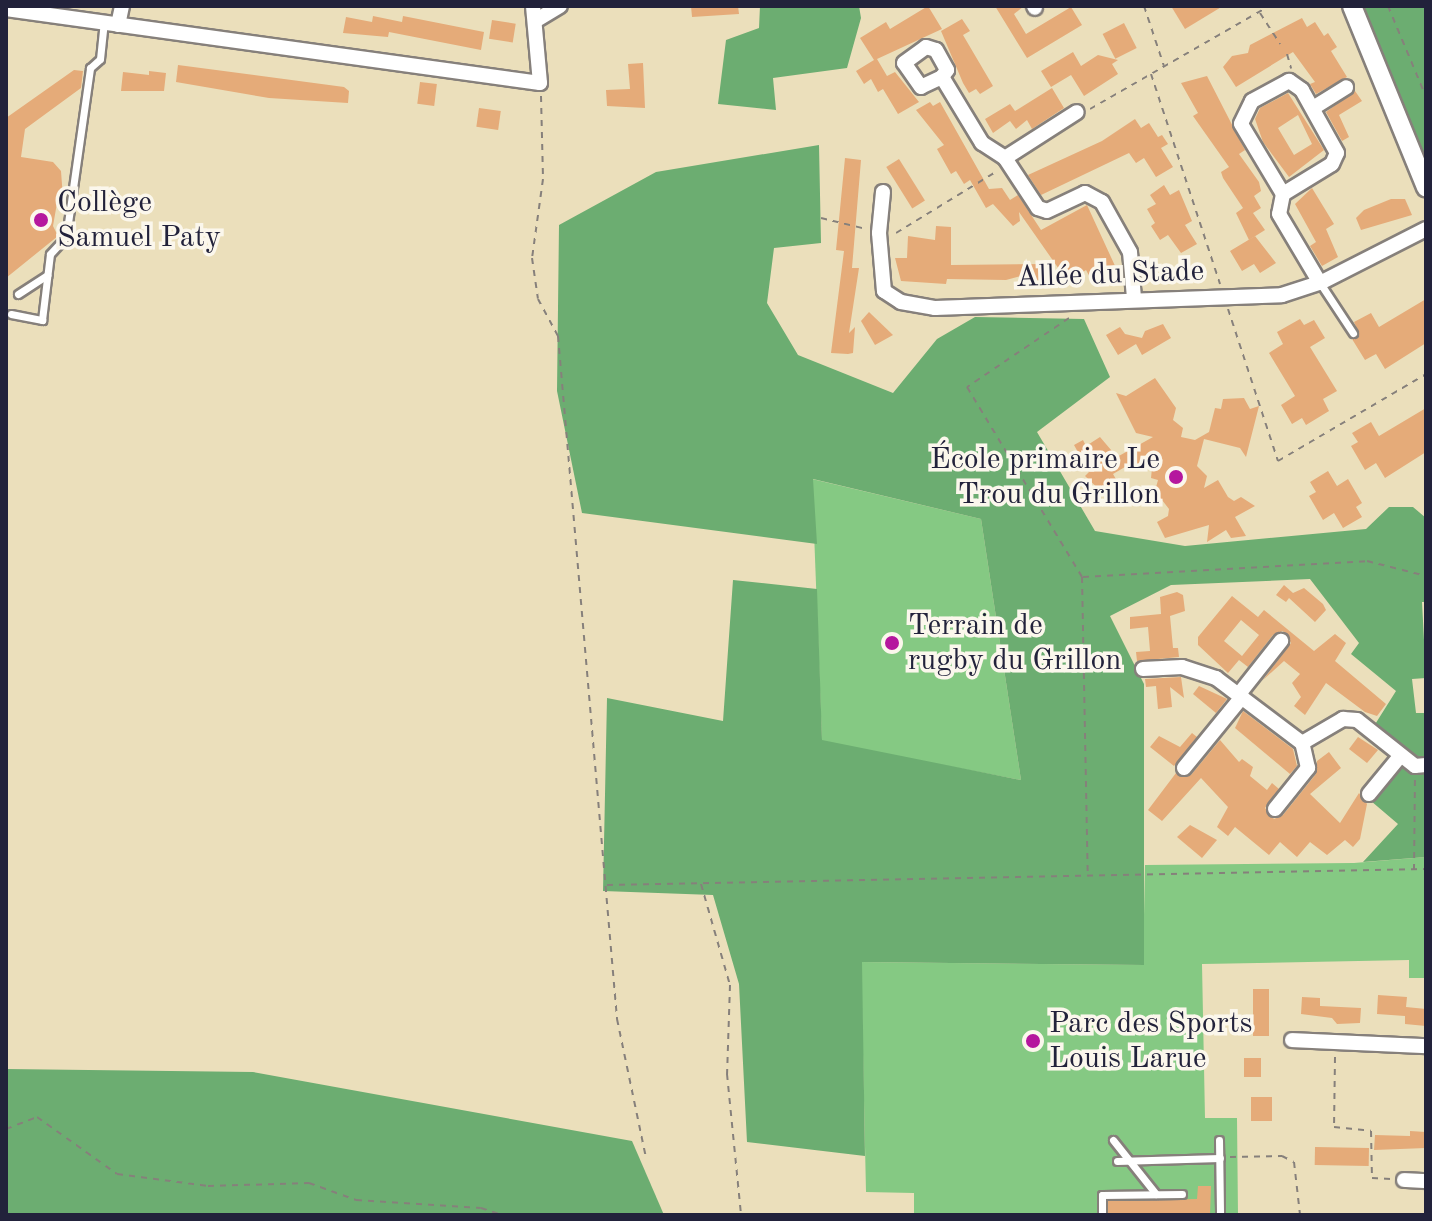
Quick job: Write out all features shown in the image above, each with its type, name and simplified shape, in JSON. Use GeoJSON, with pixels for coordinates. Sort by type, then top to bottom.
{"type":"FeatureCollection","features":[{"type":"Feature","properties":{"kind":"street"},"geometry":{"type":"LineString","coordinates":[[111,24],[122,6]]}},
{"type":"Feature","properties":{"kind":"street"},"geometry":{"type":"LineString","coordinates":[[6,9],[540,83],[534,14],[560,6]]}},
{"type":"Feature","properties":{"kind":"street"},"geometry":{"type":"LineString","coordinates":[[1352,6],[1426,187]]}},
{"type":"Feature","properties":{"kind":"street"},"geometry":{"type":"LineString","coordinates":[[942,77],[982,143],[1007,161],[1042,210],[1085,193],[1102,202],[1130,252],[1134,298]]}},
{"type":"Feature","properties":{"kind":"street"},"geometry":{"type":"LineString","coordinates":[[1283,194],[1337,158],[1313,108],[1296,85],[1285,82],[1252,101],[1241,116],[1244,133],[1283,194],[1279,214],[1320,283]]}},
{"type":"Feature","properties":{"kind":"street"},"geometry":{"type":"LineString","coordinates":[[1313,108],[1346,87]]}},
{"type":"Feature","properties":{"kind":"street"},"geometry":{"type":"LineString","coordinates":[[1007,161],[1077,112]]}},
{"type":"Feature","properties":{"kind":"street","name":"Allée du Stade"},"geometry":{"type":"LineString","coordinates":[[883,192],[879,233],[884,291],[901,302],[935,308],[1134,298],[1282,295],[1320,283],[1426,229]]}},
{"type":"Feature","properties":{"kind":"street"},"geometry":{"type":"LineString","coordinates":[[879,233],[896,233]]}},
{"type":"Feature","properties":{"kind":"street"},"geometry":{"type":"LineString","coordinates":[[1184,768],[1281,641]]}},
{"type":"Feature","properties":{"kind":"street"},"geometry":{"type":"LineString","coordinates":[[1143,669],[1182,667],[1216,678],[1302,743],[1308,768],[1275,809]]}},
{"type":"Feature","properties":{"kind":"street"},"geometry":{"type":"LineString","coordinates":[[1302,743],[1352,717],[1420,766]]}},
{"type":"Feature","properties":{"kind":"street"},"geometry":{"type":"LineString","coordinates":[[1369,794],[1401,755]]}},
{"type":"Feature","properties":{"kind":"street"},"geometry":{"type":"LineString","coordinates":[[1292,1040],[1426,1046]]}},
{"type":"Feature","properties":{"kind":"street"},"geometry":{"type":"LineString","coordinates":[[1404,1180],[1426,1181]]}},
{"type":"Feature","properties":{"kind":"lane"},"geometry":{"type":"LineString","coordinates":[[11,314],[42,320],[50,254],[66,237],[90,68],[100,59],[111,24]]}},
{"type":"Feature","properties":{"kind":"lane"},"geometry":{"type":"LineString","coordinates":[[18,294],[47,275]]}},
{"type":"Feature","properties":{"kind":"lane"},"geometry":{"type":"LineString","coordinates":[[1320,283],[1353,333]]}},
{"type":"Feature","properties":{"kind":"lane"},"geometry":{"type":"LineString","coordinates":[[1113,1140],[1156,1194]]}},
{"type":"Feature","properties":{"kind":"lane"},"geometry":{"type":"LineString","coordinates":[[1219,1140],[1220,1215]]}},
{"type":"Feature","properties":{"kind":"lane"},"geometry":{"type":"LineString","coordinates":[[1117,1161],[1220,1158]]}},
{"type":"Feature","properties":{"kind":"lane"},"geometry":{"type":"LineString","coordinates":[[1102,1215],[1102,1195],[1182,1194]]}},
{"type":"Feature","properties":{"kind":"path"},"geometry":{"type":"LineString","coordinates":[[1144,6],[1164,67]]}},
{"type":"Feature","properties":{"kind":"path"},"geometry":{"type":"LineString","coordinates":[[1077,112],[1090,110],[1269,6]]}},
{"type":"Feature","properties":{"kind":"path"},"geometry":{"type":"LineString","coordinates":[[1388,6],[1426,97]]}},
{"type":"Feature","properties":{"kind":"path"},"geometry":{"type":"LineString","coordinates":[[1259,12],[1280,44]]}},
{"type":"Feature","properties":{"kind":"path"},"geometry":{"type":"LineString","coordinates":[[1151,74],[1278,461],[1426,374]]}},
{"type":"Feature","properties":{"kind":"path"},"geometry":{"type":"LineString","coordinates":[[540,83],[543,179],[532,258],[538,299],[558,336],[617,1019],[646,1158]]}},
{"type":"Feature","properties":{"kind":"path"},"geometry":{"type":"LineString","coordinates":[[896,233],[1007,161]]}},
{"type":"Feature","properties":{"kind":"path"},"geometry":{"type":"LineString","coordinates":[[821,218],[879,233]]}},
{"type":"Feature","properties":{"kind":"path"},"geometry":{"type":"LineString","coordinates":[[1073,315],[967,387],[1082,577],[1088,876]]}},
{"type":"Feature","properties":{"kind":"path"},"geometry":{"type":"LineString","coordinates":[[1082,577],[1367,561],[1426,576]]}},
{"type":"Feature","properties":{"kind":"path"},"geometry":{"type":"LineString","coordinates":[[1414,871],[1420,766]]}},
{"type":"Feature","properties":{"kind":"path"},"geometry":{"type":"LineString","coordinates":[[606,885],[1426,869]]}},
{"type":"Feature","properties":{"kind":"path"},"geometry":{"type":"LineString","coordinates":[[700,883],[730,985],[727,1074],[741,1215]]}},
{"type":"Feature","properties":{"kind":"path"},"geometry":{"type":"LineString","coordinates":[[1336,1042],[1334,1127],[1371,1131],[1372,1178],[1404,1180]]}},
{"type":"Feature","properties":{"kind":"path"},"geometry":{"type":"LineString","coordinates":[[6,1129],[37,1117],[117,1174],[208,1186],[309,1183],[356,1200],[481,1208],[503,1215]]}},
{"type":"Feature","properties":{"kind":"path"},"geometry":{"type":"LineString","coordinates":[[1220,1158],[1282,1156],[1294,1162],[1300,1215]]}},
{"type":"Feature","properties":{"kind":"green space"},"geometry":{"type":"Polygon","coordinates":[[[760,6],[859,6],[861,18],[847,68],[773,78],[776,110],[718,104],[726,40],[759,28],[760,6]]]}},
{"type":"Feature","properties":{"kind":"green space"},"geometry":{"type":"Polygon","coordinates":[[[1352,6],[1426,6],[1426,187],[1352,6]]]}},
{"type":"Feature","properties":{"kind":"green space"},"geometry":{"type":"Polygon","coordinates":[[[819,145],[821,243],[774,248],[767,303],[798,355],[893,393],[937,339],[975,317],[1084,319],[1110,377],[1037,432],[1095,531],[1185,546],[1366,529],[1389,507],[1413,507],[1426,518],[1426,602],[1422,602],[1426,678],[1412,679],[1416,713],[1426,713],[1426,762],[1374,726],[1396,691],[1351,654],[1359,643],[1310,579],[1171,585],[1110,616],[1144,684],[1144,965],[862,962],[865,1156],[747,1142],[739,984],[713,895],[603,891],[607,698],[723,721],[733,580],[817,589],[822,740],[1021,780],[981,519],[813,479],[817,544],[582,513],[557,391],[559,225],[656,172],[819,145]]]}},
{"type":"Feature","properties":{"kind":"green space"},"geometry":{"type":"Polygon","coordinates":[[[812,479],[981,519],[1021,780],[822,742],[812,479]]]}},
{"type":"Feature","properties":{"kind":"green space"},"geometry":{"type":"Polygon","coordinates":[[[1400,766],[1426,772],[1426,857],[1363,862],[1398,824],[1371,801],[1400,766]]]}},
{"type":"Feature","properties":{"kind":"green space","name":"Parc des Sports Louis Larue"},"geometry":{"type":"Polygon","coordinates":[[[1426,857],[1426,978],[1409,978],[1409,960],[1202,964],[1205,1118],[1237,1118],[1238,1215],[914,1215],[914,1193],[866,1192],[861,962],[1143,965],[1145,865],[1354,863],[1426,857]]]}},
{"type":"Feature","properties":{"kind":"green space"},"geometry":{"type":"Polygon","coordinates":[[[6,1069],[253,1072],[632,1141],[664,1215],[6,1215],[6,1069]]]}},
{"type":"Feature","properties":{"kind":"building"},"geometry":{"type":"Polygon","coordinates":[[[691,6],[738,6],[739,14],[692,17],[691,6]]]}},
{"type":"Feature","properties":{"kind":"building"},"geometry":{"type":"Polygon","coordinates":[[[928,6],[942,29],[877,59],[887,76],[895,72],[919,102],[898,114],[883,89],[878,92],[871,79],[864,84],[856,71],[874,60],[860,38],[886,22],[890,29],[928,6]]]}},
{"type":"Feature","properties":{"kind":"building"},"geometry":{"type":"Polygon","coordinates":[[[995,6],[1024,6],[1014,14],[1026,34],[1071,7],[1082,25],[1027,58],[995,6]]]}},
{"type":"Feature","properties":{"kind":"building"},"geometry":{"type":"Polygon","coordinates":[[[1171,6],[1223,6],[1185,29],[1171,6]]]}},
{"type":"Feature","properties":{"kind":"building"},"geometry":{"type":"Polygon","coordinates":[[[373,16],[402,22],[403,16],[484,32],[481,50],[389,32],[388,37],[343,33],[346,17],[372,22],[373,16]]]}},
{"type":"Feature","properties":{"kind":"building"},"geometry":{"type":"Polygon","coordinates":[[[1302,18],[1307,27],[1315,22],[1324,36],[1328,33],[1337,47],[1331,51],[1347,77],[1316,94],[1310,84],[1315,82],[1293,52],[1236,87],[1223,67],[1232,56],[1248,53],[1250,45],[1302,18]]]}},
{"type":"Feature","properties":{"kind":"building"},"geometry":{"type":"Polygon","coordinates":[[[962,19],[970,31],[963,35],[993,86],[980,94],[976,89],[969,93],[941,31],[962,19]]]}},
{"type":"Feature","properties":{"kind":"building"},"geometry":{"type":"Polygon","coordinates":[[[492,20],[516,24],[513,43],[489,39],[492,20]]]}},
{"type":"Feature","properties":{"kind":"building"},"geometry":{"type":"Polygon","coordinates":[[[1124,23],[1137,48],[1115,59],[1103,34],[1124,23]]]}},
{"type":"Feature","properties":{"kind":"building"},"geometry":{"type":"Polygon","coordinates":[[[1073,52],[1081,66],[1098,55],[1118,60],[1112,64],[1118,74],[1084,96],[1071,75],[1051,87],[1041,71],[1073,52]]]}},
{"type":"Feature","properties":{"kind":"building"},"geometry":{"type":"Polygon","coordinates":[[[643,63],[645,108],[607,106],[606,90],[630,89],[628,64],[643,63]]]}},
{"type":"Feature","properties":{"kind":"building"},"geometry":{"type":"Polygon","coordinates":[[[178,65],[344,87],[349,91],[348,103],[269,98],[176,82],[178,65]]]}},
{"type":"Feature","properties":{"kind":"building"},"geometry":{"type":"Polygon","coordinates":[[[74,70],[83,71],[81,88],[25,129],[21,157],[53,162],[61,171],[63,198],[57,203],[53,226],[58,236],[6,278],[6,118],[74,70]]]}},
{"type":"Feature","properties":{"kind":"building"},"geometry":{"type":"Polygon","coordinates":[[[149,71],[166,73],[164,91],[121,91],[123,72],[149,75],[149,71]]]}},
{"type":"Feature","properties":{"kind":"building"},"geometry":{"type":"Polygon","coordinates":[[[1207,76],[1245,150],[1239,154],[1259,182],[1261,191],[1254,196],[1261,208],[1253,213],[1265,230],[1249,240],[1236,213],[1243,208],[1221,172],[1229,167],[1193,116],[1198,113],[1181,83],[1207,76]]]}},
{"type":"Feature","properties":{"kind":"building"},"geometry":{"type":"Polygon","coordinates":[[[420,82],[437,84],[434,106],[417,104],[420,82]]]}},
{"type":"Feature","properties":{"kind":"building"},"geometry":{"type":"Polygon","coordinates":[[[1052,88],[1064,108],[1032,129],[1027,120],[1016,129],[1010,121],[993,133],[985,119],[1010,104],[1015,111],[1052,88]]]}},
{"type":"Feature","properties":{"kind":"building"},"geometry":{"type":"Polygon","coordinates":[[[1355,91],[1362,101],[1339,115],[1349,137],[1342,141],[1326,112],[1355,91]]]}},
{"type":"Feature","properties":{"kind":"building"},"geometry":{"type":"Polygon","coordinates":[[[1288,93],[1324,150],[1289,177],[1263,142],[1255,119],[1260,108],[1288,93]],[[1298,115],[1278,128],[1294,155],[1312,144],[1298,115]]]}},
{"type":"Feature","properties":{"kind":"building"},"geometry":{"type":"Polygon","coordinates":[[[930,102],[933,106],[940,102],[989,189],[1002,188],[1010,200],[1018,195],[1041,230],[1087,205],[1116,268],[1092,281],[1086,270],[1068,282],[1019,212],[1020,221],[1013,226],[993,204],[986,208],[970,180],[964,184],[956,171],[951,174],[937,149],[944,145],[916,110],[930,102]]]}},
{"type":"Feature","properties":{"kind":"building"},"geometry":{"type":"Polygon","coordinates":[[[479,108],[501,111],[498,130],[476,127],[479,108]]]}},
{"type":"Feature","properties":{"kind":"building"},"geometry":{"type":"Polygon","coordinates":[[[1135,119],[1141,128],[1149,123],[1158,137],[1162,135],[1168,144],[1161,148],[1173,167],[1156,177],[1144,158],[1136,163],[1129,153],[1041,195],[1028,175],[1102,141],[1135,119]]]}},
{"type":"Feature","properties":{"kind":"building"},"geometry":{"type":"Polygon","coordinates":[[[845,158],[861,160],[852,268],[859,268],[849,333],[855,327],[853,353],[848,354],[831,353],[844,251],[836,250],[845,158]]]}},
{"type":"Feature","properties":{"kind":"building"},"geometry":{"type":"Polygon","coordinates":[[[899,159],[925,201],[912,209],[886,167],[899,159]]]}},
{"type":"Feature","properties":{"kind":"building"},"geometry":{"type":"Polygon","coordinates":[[[1164,185],[1170,195],[1179,190],[1192,221],[1185,225],[1197,244],[1181,253],[1168,235],[1160,240],[1151,226],[1155,223],[1147,209],[1156,204],[1150,195],[1164,185]]]}},
{"type":"Feature","properties":{"kind":"building"},"geometry":{"type":"Polygon","coordinates":[[[1312,188],[1334,224],[1326,229],[1338,257],[1322,266],[1310,246],[1316,242],[1295,204],[1312,188]]]}},
{"type":"Feature","properties":{"kind":"building"},"geometry":{"type":"Polygon","coordinates":[[[1391,199],[1405,199],[1412,215],[1361,230],[1356,218],[1364,210],[1391,199]]]}},
{"type":"Feature","properties":{"kind":"building"},"geometry":{"type":"Polygon","coordinates":[[[936,226],[951,227],[951,265],[1043,264],[1044,280],[1026,281],[1025,275],[1006,280],[947,279],[946,284],[901,281],[895,258],[907,258],[908,236],[935,240],[936,226]]]}},
{"type":"Feature","properties":{"kind":"building"},"geometry":{"type":"Polygon","coordinates":[[[1255,236],[1276,263],[1260,273],[1254,264],[1242,271],[1230,251],[1255,236]]]}},
{"type":"Feature","properties":{"kind":"building"},"geometry":{"type":"Polygon","coordinates":[[[1426,299],[1426,343],[1385,369],[1376,354],[1365,360],[1352,339],[1359,333],[1354,322],[1371,313],[1379,327],[1426,299]]]}},
{"type":"Feature","properties":{"kind":"building"},"geometry":{"type":"Polygon","coordinates":[[[869,312],[893,335],[875,345],[861,321],[869,312]]]}},
{"type":"Feature","properties":{"kind":"building"},"geometry":{"type":"Polygon","coordinates":[[[1300,319],[1304,325],[1314,320],[1325,338],[1310,347],[1337,391],[1323,399],[1329,411],[1306,425],[1302,418],[1292,424],[1281,405],[1295,396],[1269,353],[1283,344],[1277,332],[1300,319]]]}},
{"type":"Feature","properties":{"kind":"building"},"geometry":{"type":"Polygon","coordinates":[[[1163,324],[1171,338],[1142,355],[1136,344],[1118,355],[1106,335],[1120,327],[1125,334],[1142,338],[1145,331],[1163,324]]]}},
{"type":"Feature","properties":{"kind":"building"},"geometry":{"type":"Polygon","coordinates":[[[1155,378],[1176,408],[1173,420],[1183,428],[1181,437],[1195,440],[1209,432],[1215,408],[1221,409],[1223,399],[1244,398],[1250,409],[1259,406],[1246,457],[1240,448],[1204,439],[1197,466],[1207,476],[1204,488],[1218,480],[1228,497],[1234,501],[1241,497],[1255,506],[1235,517],[1246,536],[1231,538],[1226,530],[1207,542],[1209,525],[1165,538],[1157,522],[1168,516],[1169,509],[1155,491],[1158,480],[1151,478],[1152,468],[1130,464],[1113,474],[1121,488],[1106,496],[1085,476],[1089,472],[1074,445],[1083,440],[1086,446],[1100,437],[1117,457],[1153,437],[1136,433],[1116,393],[1126,396],[1155,378]]]}},
{"type":"Feature","properties":{"kind":"building"},"geometry":{"type":"Polygon","coordinates":[[[1426,408],[1426,452],[1385,478],[1376,463],[1365,470],[1351,446],[1358,442],[1352,433],[1371,422],[1379,436],[1426,408]]]}},
{"type":"Feature","properties":{"kind":"building"},"geometry":{"type":"Polygon","coordinates":[[[1328,471],[1337,486],[1348,479],[1362,503],[1356,507],[1362,517],[1343,528],[1334,513],[1323,520],[1309,496],[1316,492],[1310,482],[1328,471]]]}},
{"type":"Feature","properties":{"kind":"building"},"geometry":{"type":"Polygon","coordinates":[[[1284,585],[1293,593],[1304,588],[1326,610],[1315,622],[1289,598],[1286,602],[1276,595],[1284,585]]]}},
{"type":"Feature","properties":{"kind":"building"},"geometry":{"type":"Polygon","coordinates":[[[1177,592],[1183,595],[1185,611],[1170,616],[1173,648],[1178,648],[1179,657],[1137,661],[1136,652],[1150,651],[1148,627],[1130,629],[1130,617],[1161,614],[1160,597],[1177,592]]]}},
{"type":"Feature","properties":{"kind":"building"},"geometry":{"type":"Polygon","coordinates":[[[1232,596],[1258,617],[1264,610],[1314,651],[1335,634],[1346,643],[1335,661],[1386,704],[1377,716],[1365,712],[1326,683],[1305,715],[1294,706],[1301,697],[1292,683],[1300,674],[1284,661],[1263,680],[1291,643],[1283,631],[1273,635],[1248,667],[1239,660],[1228,673],[1198,645],[1198,637],[1232,596]],[[1241,620],[1224,641],[1242,656],[1259,635],[1241,620]]]}},
{"type":"Feature","properties":{"kind":"building"},"geometry":{"type":"Polygon","coordinates":[[[1181,677],[1184,698],[1170,687],[1172,707],[1158,709],[1156,686],[1146,687],[1145,679],[1181,677]]]}},
{"type":"Feature","properties":{"kind":"building"},"geometry":{"type":"Polygon","coordinates":[[[1199,686],[1227,699],[1216,713],[1193,694],[1199,686]]]}},
{"type":"Feature","properties":{"kind":"building"},"geometry":{"type":"Polygon","coordinates":[[[1243,711],[1293,749],[1297,766],[1290,774],[1235,728],[1243,711]]]}},
{"type":"Feature","properties":{"kind":"building"},"geometry":{"type":"Polygon","coordinates":[[[1192,733],[1197,737],[1174,766],[1150,747],[1159,736],[1180,747],[1192,733]]]}},
{"type":"Feature","properties":{"kind":"building"},"geometry":{"type":"Polygon","coordinates":[[[1358,737],[1378,750],[1367,763],[1349,749],[1358,737]]]}},
{"type":"Feature","properties":{"kind":"building"},"geometry":{"type":"Polygon","coordinates":[[[1220,740],[1239,762],[1242,759],[1253,767],[1250,776],[1267,790],[1272,783],[1279,789],[1265,808],[1274,819],[1283,815],[1316,774],[1317,761],[1329,752],[1341,768],[1310,794],[1340,823],[1359,793],[1367,804],[1360,839],[1353,847],[1345,840],[1327,855],[1310,842],[1297,857],[1280,842],[1269,855],[1235,827],[1228,836],[1217,827],[1228,807],[1201,778],[1162,821],[1148,810],[1176,773],[1191,775],[1220,740]]]}},
{"type":"Feature","properties":{"kind":"building"},"geometry":{"type":"Polygon","coordinates":[[[1190,825],[1217,840],[1202,858],[1177,837],[1190,825]]]}},
{"type":"Feature","properties":{"kind":"building"},"geometry":{"type":"Polygon","coordinates":[[[1253,989],[1269,989],[1269,1036],[1253,1036],[1253,989]]]}},
{"type":"Feature","properties":{"kind":"building"},"geometry":{"type":"Polygon","coordinates":[[[1378,995],[1407,997],[1406,1007],[1426,1009],[1426,1026],[1405,1024],[1405,1016],[1377,1014],[1378,995]]]}},
{"type":"Feature","properties":{"kind":"building"},"geometry":{"type":"Polygon","coordinates":[[[1302,997],[1320,998],[1320,1006],[1361,1008],[1360,1023],[1337,1024],[1332,1018],[1301,1014],[1302,997]]]}},
{"type":"Feature","properties":{"kind":"building"},"geometry":{"type":"Polygon","coordinates":[[[1244,1058],[1261,1058],[1261,1077],[1244,1077],[1244,1058]]]}},
{"type":"Feature","properties":{"kind":"building"},"geometry":{"type":"Polygon","coordinates":[[[1251,1097],[1272,1097],[1272,1121],[1251,1121],[1251,1097]]]}},
{"type":"Feature","properties":{"kind":"building"},"geometry":{"type":"Polygon","coordinates":[[[1410,1131],[1426,1132],[1426,1148],[1374,1150],[1375,1135],[1410,1136],[1410,1131]]]}},
{"type":"Feature","properties":{"kind":"building"},"geometry":{"type":"Polygon","coordinates":[[[1315,1147],[1369,1148],[1369,1166],[1315,1165],[1315,1147]]]}},
{"type":"Feature","properties":{"kind":"building"},"geometry":{"type":"Polygon","coordinates":[[[1198,1186],[1211,1186],[1210,1215],[1108,1215],[1108,1201],[1197,1199],[1198,1186]]]}},
{"type":"Feature","properties":{"kind":"place","name":"Collège Samuel Paty"},"geometry":{"type":"Point","coordinates":[41,220]}},
{"type":"Feature","properties":{"kind":"place","name":"École primaire Le Trou du Grillon"},"geometry":{"type":"Point","coordinates":[1176,477]}},
{"type":"Feature","properties":{"kind":"place","name":"Terrain de rugby du Grillon"},"geometry":{"type":"Point","coordinates":[892,643]}},
{"type":"Feature","properties":{"kind":"place","name":"Parc des Sports Louis Larue"},"geometry":{"type":"Point","coordinates":[1033,1041]}}]}
